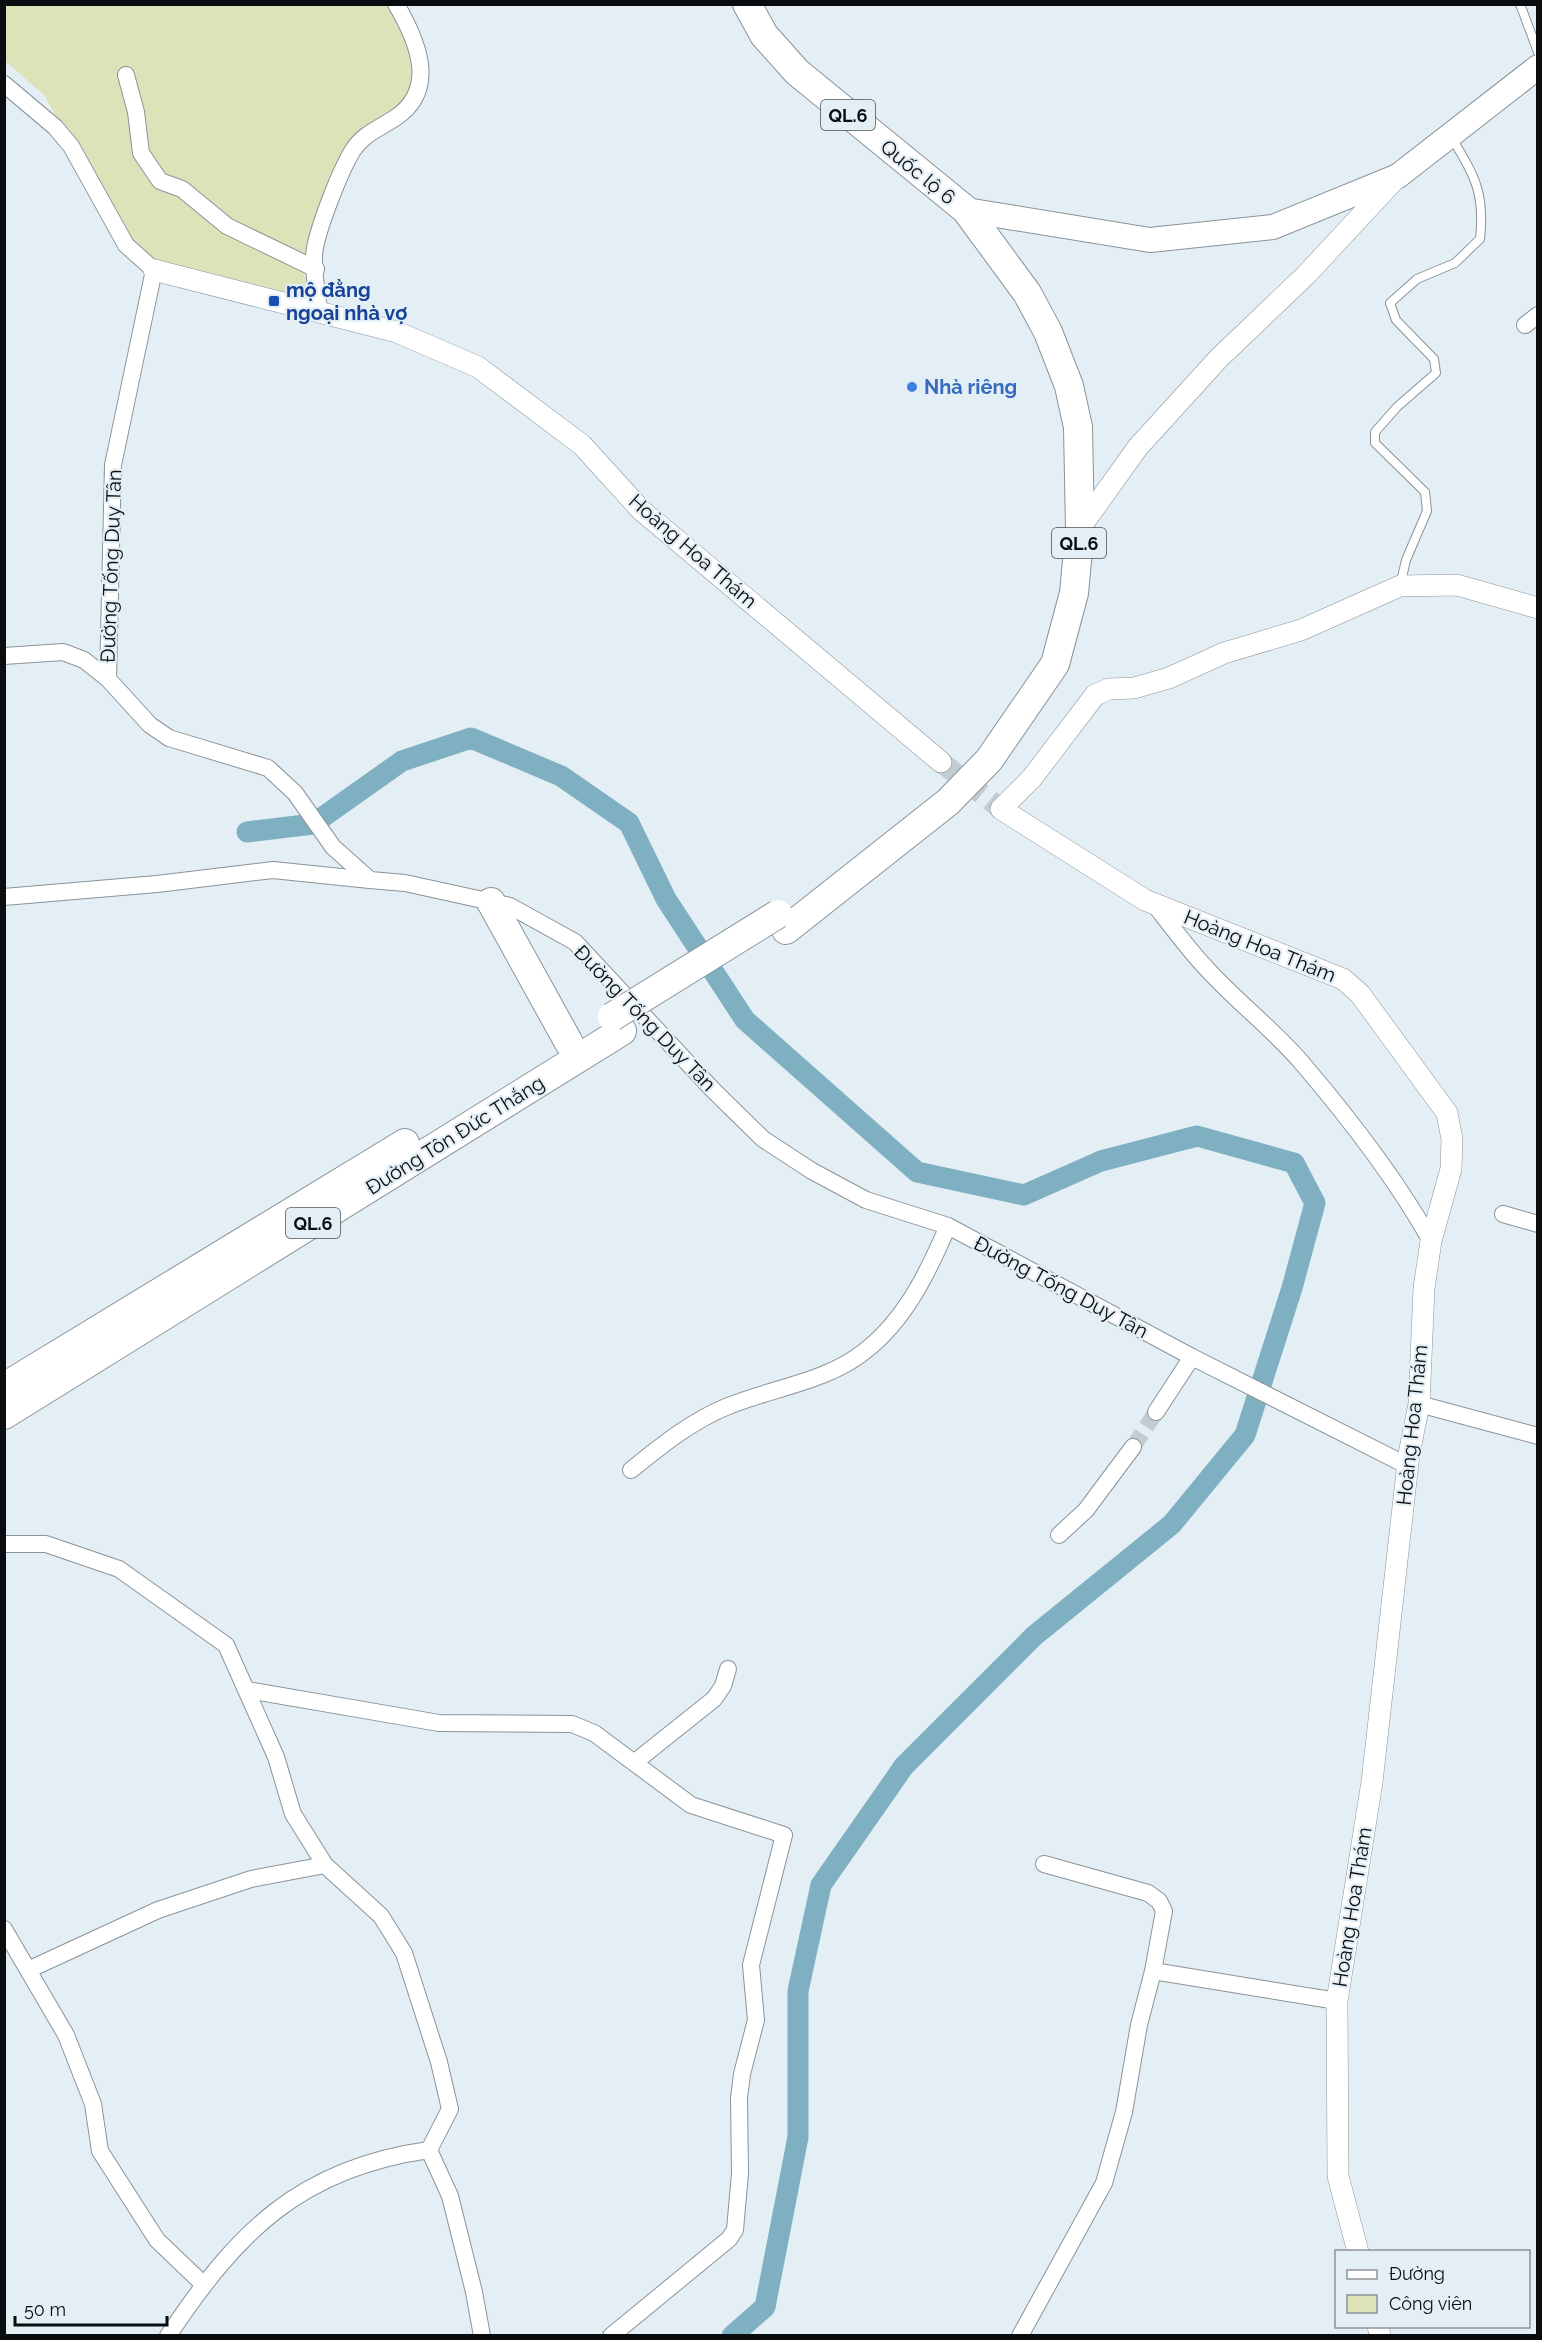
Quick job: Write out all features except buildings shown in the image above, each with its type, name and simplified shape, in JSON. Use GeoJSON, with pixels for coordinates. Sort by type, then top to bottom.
{"type":"FeatureCollection","features":[{"type":"Feature","properties":{"kind":"highway","name":"Quốc lộ 6"},"geometry":{"type":"LineString","coordinates":[[747,4],[764,35],[797,72],[966,210]]}},
{"type":"Feature","properties":{"kind":"highway","name":"Đường Tôn Đức Thắng"},"geometry":{"type":"LineString","coordinates":[[4,1415],[617,1024],[782,922],[897,843],[948,802],[989,760],[1027,709],[1054,664],[1074,593],[1080,528],[1078,427],[1069,386],[1048,332],[1027,293],[966,210]]}},
{"type":"Feature","properties":{"kind":"highway"},"geometry":{"type":"LineString","coordinates":[[491,902],[568,1043]]}},
{"type":"Feature","properties":{"kind":"highway","name":"Đường Tôn Đức Thắng"},"geometry":{"type":"LineString","coordinates":[[4,1388],[568,1043],[617,1024]]}},
{"type":"Feature","properties":{"kind":"main road"},"geometry":{"type":"LineString","coordinates":[[966,210],[1150,240],[1274,227],[1398,176],[1538,67]]}},
{"type":"Feature","properties":{"kind":"street"},"geometry":{"type":"LineString","coordinates":[[320,312],[314,257],[351,153],[360,139],[405,111],[418,87],[423,70],[419,54],[396,4]]}},
{"type":"Feature","properties":{"kind":"street"},"geometry":{"type":"LineString","coordinates":[[126,75],[136,112],[141,153],[160,181],[183,189],[227,226],[316,269]]}},
{"type":"Feature","properties":{"kind":"street","name":"Hoàng Hoa Thám"},"geometry":{"type":"LineString","coordinates":[[4,84],[55,127],[71,146],[126,245],[154,270],[397,332],[478,367],[582,445],[641,510],[941,762]]}},
{"type":"Feature","properties":{"kind":"street"},"geometry":{"type":"LineString","coordinates":[[1080,528],[1138,447],[1219,358],[1306,275],[1398,176]]}},
{"type":"Feature","properties":{"kind":"street","name":"Đường Tống Duy Tân"},"geometry":{"type":"LineString","coordinates":[[154,270],[113,465],[108,679],[150,725],[169,738],[268,768],[295,794],[333,847],[370,880],[405,883],[510,906],[574,942],[704,1080],[764,1139],[812,1171],[866,1200],[948,1226],[1192,1357],[1408,1466]]}},
{"type":"Feature","properties":{"kind":"street"},"geometry":{"type":"LineString","coordinates":[[1400,586],[1457,585],[1538,608]]}},
{"type":"Feature","properties":{"kind":"street","name":"Hoàng Hoa Thám"},"geometry":{"type":"LineString","coordinates":[[1357,2250],[1338,2176],[1337,2001],[1372,1782],[1408,1466],[1419,1404],[1424,1288],[1431,1241],[1451,1169],[1452,1139],[1447,1113],[1360,994],[1343,979],[1155,905],[1001,809],[1032,778],[1095,695],[1109,689],[1134,688],[1169,678],[1224,653],[1301,630],[1400,586]]}},
{"type":"Feature","properties":{"kind":"street"},"geometry":{"type":"LineString","coordinates":[[4,656],[63,652],[84,660],[108,679]]}},
{"type":"Feature","properties":{"kind":"street"},"geometry":{"type":"LineString","coordinates":[[4,897],[157,884],[273,870],[370,880]]}},
{"type":"Feature","properties":{"kind":"street"},"geometry":{"type":"LineString","coordinates":[[1155,905],[1185,945],[1280,1039],[1346,1113],[1431,1241]]}},
{"type":"Feature","properties":{"kind":"street"},"geometry":{"type":"LineString","coordinates":[[1503,1214],[1538,1224]]}},
{"type":"Feature","properties":{"kind":"street"},"geometry":{"type":"LineString","coordinates":[[631,1470],[678,1433],[725,1408],[819,1376],[865,1352],[894,1322],[925,1280],[948,1226]]}},
{"type":"Feature","properties":{"kind":"street"},"geometry":{"type":"LineString","coordinates":[[1156,1412],[1192,1357]]}},
{"type":"Feature","properties":{"kind":"street"},"geometry":{"type":"LineString","coordinates":[[1419,1404],[1538,1436]]}},
{"type":"Feature","properties":{"kind":"street"},"geometry":{"type":"LineString","coordinates":[[1059,1535],[1086,1510],[1133,1447]]}},
{"type":"Feature","properties":{"kind":"street"},"geometry":{"type":"LineString","coordinates":[[4,1544],[45,1544],[119,1569],[226,1645],[276,1757],[293,1814],[325,1865],[381,1916],[404,1953],[436,2052],[450,2109],[429,2150]]}},
{"type":"Feature","properties":{"kind":"street"},"geometry":{"type":"LineString","coordinates":[[635,1762],[714,1699],[723,1686],[728,1669]]}},
{"type":"Feature","properties":{"kind":"street"},"geometry":{"type":"LineString","coordinates":[[247,1690],[439,1724],[572,1724],[594,1733],[691,1805],[783,1833],[784,1837],[751,1965],[756,2020],[742,2073],[739,2098],[740,2174],[735,2230],[729,2239],[611,2336]]}},
{"type":"Feature","properties":{"kind":"street"},"geometry":{"type":"LineString","coordinates":[[1020,2336],[1104,2183],[1124,2112],[1139,2025],[1153,1971],[1164,1911],[1159,1901],[1148,1893],[1044,1864]]}},
{"type":"Feature","properties":{"kind":"street"},"geometry":{"type":"LineString","coordinates":[[28,1970],[158,1910],[251,1879],[325,1865]]}},
{"type":"Feature","properties":{"kind":"street"},"geometry":{"type":"LineString","coordinates":[[4,1929],[66,2035],[93,2104],[100,2151],[157,2240],[203,2284]]}},
{"type":"Feature","properties":{"kind":"street"},"geometry":{"type":"LineString","coordinates":[[1153,1971],[1337,2001]]}},
{"type":"Feature","properties":{"kind":"street"},"geometry":{"type":"LineString","coordinates":[[168,2336],[203,2284],[264,2220],[305,2189],[389,2156],[429,2150]]}},
{"type":"Feature","properties":{"kind":"street"},"geometry":{"type":"LineString","coordinates":[[429,2150],[450,2196],[474,2292],[482,2336]]}},
{"type":"Feature","properties":{"kind":"lane"},"geometry":{"type":"LineString","coordinates":[[1520,4],[1538,52]]}},
{"type":"Feature","properties":{"kind":"lane"},"geometry":{"type":"LineString","coordinates":[[1400,586],[1406,560],[1427,511],[1425,492],[1375,443],[1375,432],[1397,407],[1436,373],[1434,359],[1396,320],[1390,303],[1417,279],[1455,262],[1480,239],[1483,214],[1477,182],[1450,135]]}},
{"type":"Feature","properties":{"kind":"green space"},"geometry":{"type":"Polygon","coordinates":[[[395,4],[423,70],[394,119],[341,176],[321,230],[302,263],[312,310],[154,270],[108,213],[45,96],[5,61],[5,5],[395,4]]]}},
{"type":"Feature","properties":{"kind":"waterway"},"geometry":{"type":"LineString","coordinates":[[247,832],[313,824],[402,761],[471,738],[561,776],[629,823],[666,899],[745,1020],[917,1172],[1024,1195],[1101,1161],[1197,1136],[1294,1163],[1315,1203],[1292,1288],[1245,1435],[1172,1524],[1034,1636],[904,1766],[821,1885],[798,1991],[798,2137],[765,2307],[732,2336]]}},
{"type":"Feature","properties":{"kind":"tunnel"},"geometry":{"type":"LineString","coordinates":[[941,762],[1001,809]]}},
{"type":"Feature","properties":{"kind":"tunnel"},"geometry":{"type":"LineString","coordinates":[[1133,1447],[1156,1412]]}},
{"type":"Feature","properties":{"kind":"place","name":"mộ đằng ngoại nhà vợ"},"geometry":{"type":"Point","coordinates":[274,301]}},
{"type":"Feature","properties":{"kind":"place","name":"Nhà riêng"},"geometry":{"type":"Point","coordinates":[912,387]}}]}
